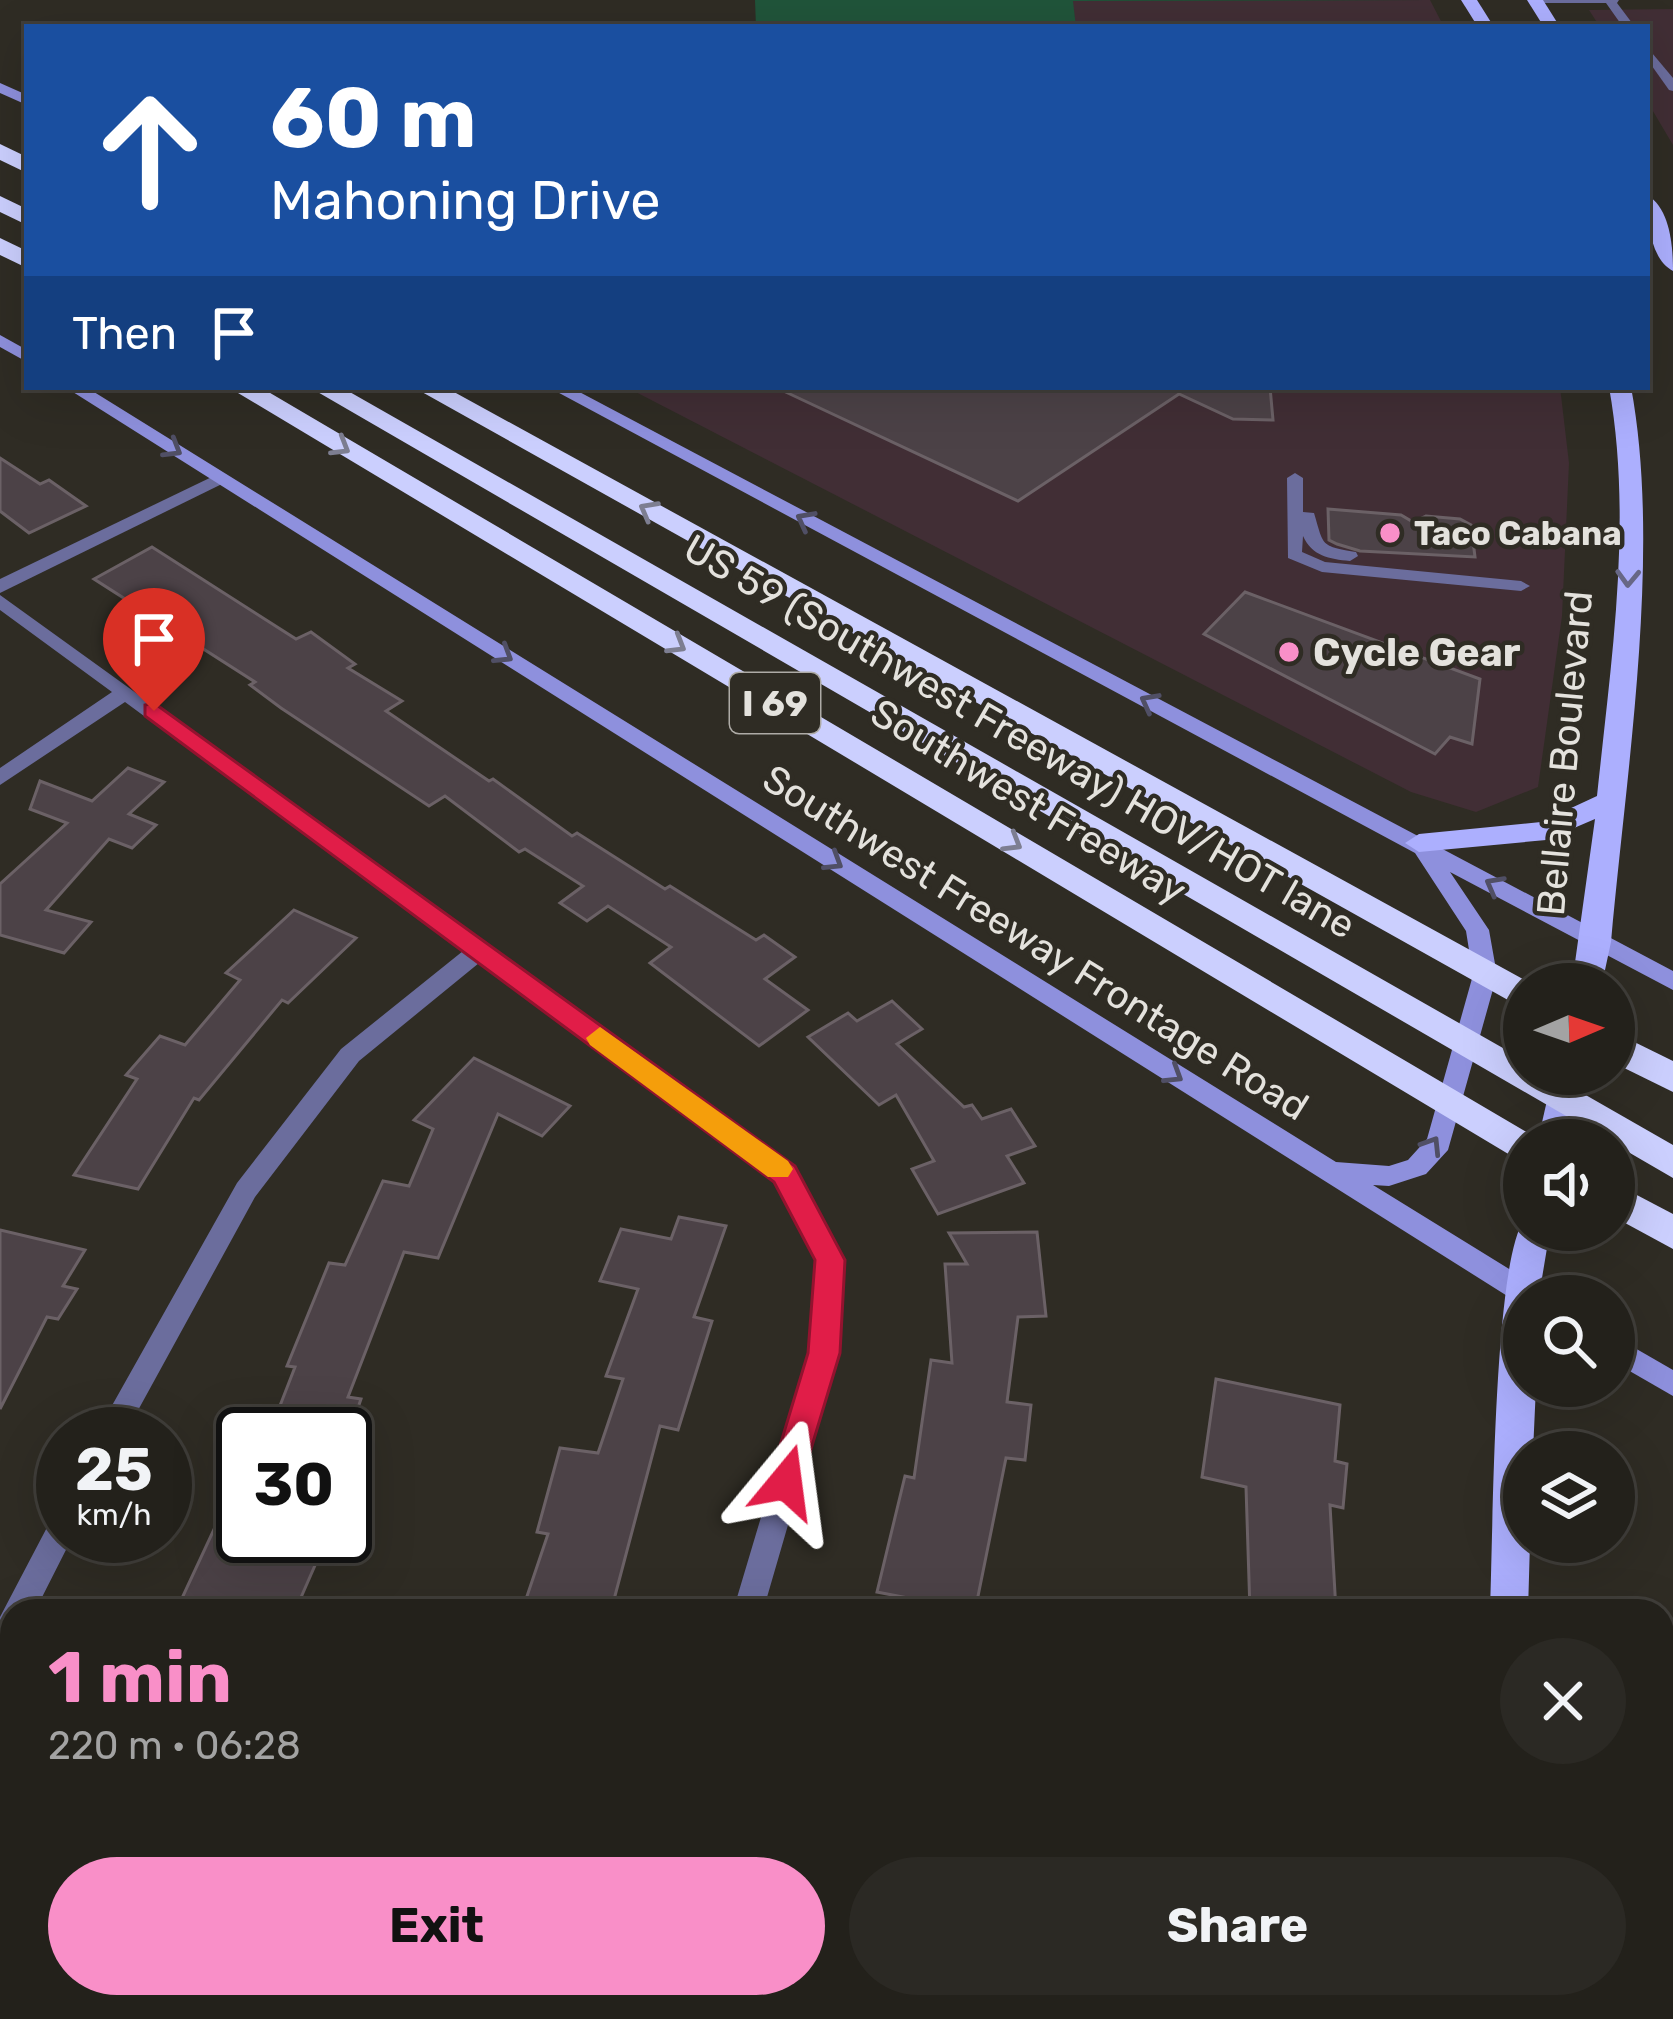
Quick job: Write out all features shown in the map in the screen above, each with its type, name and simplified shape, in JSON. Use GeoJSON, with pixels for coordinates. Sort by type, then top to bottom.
{"type":"FeatureCollection","features":[{"type":"Feature","properties":{"kind":"highway","name":"Southwest Freeway"},"geometry":{"type":"LineString","coordinates":[[246,390],[1503,1133]]}},
{"type":"Feature","properties":{"kind":"highway","name":"US 59 (Southwest Freeway) HOV/HOT lane"},"geometry":{"type":"LineString","coordinates":[[327,390],[1673,1163]]}},
{"type":"Feature","properties":{"kind":"highway","name":"Southwest Freeway"},"geometry":{"type":"LineString","coordinates":[[431,390],[1503,984]]}},
{"type":"Feature","properties":{"kind":"highway"},"geometry":{"type":"LineString","coordinates":[[1635,1057],[1673,1078]]}},
{"type":"Feature","properties":{"kind":"highway"},"geometry":{"type":"LineString","coordinates":[[1635,1210],[1673,1233]]}},
{"type":"Feature","properties":{"kind":"main road"},"geometry":{"type":"LineString","coordinates":[[1650,208],[1673,265]]}},
{"type":"Feature","properties":{"kind":"main road","name":"Southwest Freeway Frontage Road"},"geometry":{"type":"LineString","coordinates":[[79,390],[1503,1279]]}},
{"type":"Feature","properties":{"kind":"main road"},"geometry":{"type":"LineString","coordinates":[[563,390],[1673,981]]}},
{"type":"Feature","properties":{"kind":"main road","name":"Bellaire Boulevard"},"geometry":{"type":"LineString","coordinates":[[1592,963],[1624,678],[1630,511],[1627,421],[1621,390]]}},
{"type":"Feature","properties":{"kind":"main road"},"geometry":{"type":"LineString","coordinates":[[1420,843],[1546,831],[1609,801]]}},
{"type":"Feature","properties":{"kind":"main road"},"geometry":{"type":"LineString","coordinates":[[1329,1171],[1389,1176],[1417,1167],[1438,1143],[1485,975],[1477,931],[1420,843]]}},
{"type":"Feature","properties":{"kind":"main road"},"geometry":{"type":"LineString","coordinates":[[1635,1361],[1673,1384]]}},
{"type":"Feature","properties":{"kind":"main road"},"geometry":{"type":"LineString","coordinates":[[1510,1599],[1520,1407]]}},
{"type":"Feature","properties":{"kind":"street"},"geometry":{"type":"LineString","coordinates":[[0,587],[220,478]]}},
{"type":"Feature","properties":{"kind":"street"},"geometry":{"type":"LineString","coordinates":[[0,601],[785,1174],[830,1260],[824,1353],[752,1599]]}},
{"type":"Feature","properties":{"kind":"street"},"geometry":{"type":"LineString","coordinates":[[0,778],[126,692]]}},
{"type":"Feature","properties":{"kind":"street"},"geometry":{"type":"LineString","coordinates":[[125,1407],[246,1190],[350,1054],[480,949]]}},
{"type":"Feature","properties":{"kind":"street"},"geometry":{"type":"LineString","coordinates":[[25,1599],[44,1563]]}},
{"type":"Feature","properties":{"kind":"lane"},"geometry":{"type":"LineString","coordinates":[[1535,0],[1611,0]]}},
{"type":"Feature","properties":{"kind":"lane"},"geometry":{"type":"LineString","coordinates":[[1650,55],[1673,87]]}},
{"type":"Feature","properties":{"kind":"lane"},"geometry":{"type":"LineString","coordinates":[[1302,478],[1294,554],[1300,560],[1322,567],[1520,579]]}},
{"type":"Feature","properties":{"kind":"shaded area"},"geometry":{"type":"Polygon","coordinates":[[[1430,0],[1442,24],[1076,24],[1072,1],[1430,0]]]}},
{"type":"Feature","properties":{"kind":"shaded area"},"geometry":{"type":"Polygon","coordinates":[[[1673,9],[1673,145],[1650,106],[1650,24],[1598,24],[1589,10],[1673,9]]]}},
{"type":"Feature","properties":{"kind":"shaded area"},"geometry":{"type":"Polygon","coordinates":[[[632,390],[1560,390],[1569,463],[1562,616],[1538,787],[1476,812],[1411,792],[632,390]]]}},
{"type":"Feature","properties":{"kind":"green space"},"geometry":{"type":"Polygon","coordinates":[[[755,0],[1430,0],[1073,1],[1076,24],[756,24],[755,0]]]}},
{"type":"Feature","properties":{"kind":"building"},"geometry":{"type":"Polygon","coordinates":[[[781,390],[1270,390],[1273,420],[1233,419],[1179,394],[1018,501],[781,390]]]}},
{"type":"Feature","properties":{"kind":"building"},"geometry":{"type":"Polygon","coordinates":[[[0,458],[40,484],[49,480],[86,506],[29,533],[0,511],[0,458]]]}},
{"type":"Feature","properties":{"kind":"building","name":"Taco Cabana"},"geometry":{"type":"Polygon","coordinates":[[[1328,509],[1401,515],[1413,522],[1426,516],[1460,519],[1471,525],[1475,557],[1360,551],[1337,544],[1329,540],[1328,509]]]}},
{"type":"Feature","properties":{"kind":"building"},"geometry":{"type":"Polygon","coordinates":[[[152,547],[296,639],[311,632],[355,664],[348,668],[402,701],[386,711],[572,836],[577,833],[756,940],[764,935],[795,957],[765,979],[808,1010],[759,1046],[650,963],[671,947],[608,906],[587,921],[560,903],[583,886],[525,849],[519,852],[445,796],[429,806],[281,708],[250,685],[255,682],[94,579],[152,547]]]}},
{"type":"Feature","properties":{"kind":"building"},"geometry":{"type":"Polygon","coordinates":[[[1245,592],[1480,679],[1472,744],[1450,737],[1435,754],[1204,634],[1245,592]]]}},
{"type":"Feature","properties":{"kind":"building"},"geometry":{"type":"Polygon","coordinates":[[[128,768],[164,782],[129,814],[156,825],[132,848],[109,839],[46,910],[91,922],[64,953],[0,935],[0,884],[67,823],[30,809],[40,781],[92,801],[128,768]]]}},
{"type":"Feature","properties":{"kind":"building"},"geometry":{"type":"Polygon","coordinates":[[[294,910],[356,938],[288,1003],[282,1000],[199,1100],[194,1098],[138,1189],[74,1175],[137,1079],[126,1075],[160,1036],[185,1045],[240,980],[226,973],[294,910]]]}},
{"type":"Feature","properties":{"kind":"building"},"geometry":{"type":"Polygon","coordinates":[[[892,1001],[922,1029],[897,1044],[964,1107],[972,1105],[982,1119],[1011,1109],[1035,1146],[1007,1156],[1024,1183],[938,1214],[912,1169],[934,1161],[896,1095],[879,1105],[808,1037],[848,1013],[857,1021],[892,1001]]]}},
{"type":"Feature","properties":{"kind":"building"},"geometry":{"type":"Polygon","coordinates":[[[474,1058],[570,1106],[542,1136],[498,1114],[438,1258],[404,1252],[348,1397],[361,1399],[358,1407],[279,1407],[295,1367],[287,1366],[329,1263],[345,1265],[383,1181],[409,1186],[433,1129],[414,1120],[474,1058]]]}},
{"type":"Feature","properties":{"kind":"building"},"geometry":{"type":"Polygon","coordinates":[[[679,1217],[726,1226],[694,1317],[712,1321],[678,1430],[660,1426],[614,1599],[526,1599],[548,1534],[537,1532],[560,1448],[598,1453],[623,1379],[606,1376],[638,1289],[600,1281],[621,1229],[671,1239],[679,1217]]]}},
{"type":"Feature","properties":{"kind":"building"},"geometry":{"type":"Polygon","coordinates":[[[0,1230],[85,1250],[63,1286],[77,1289],[58,1319],[47,1317],[0,1409],[0,1230]]]}},
{"type":"Feature","properties":{"kind":"building"},"geometry":{"type":"Polygon","coordinates":[[[1037,1232],[1046,1316],[1018,1317],[1007,1402],[1031,1405],[1025,1460],[1006,1458],[977,1599],[913,1599],[877,1592],[905,1476],[914,1478],[931,1360],[952,1363],[945,1264],[967,1264],[949,1233],[1037,1232]]]}},
{"type":"Feature","properties":{"kind":"building"},"geometry":{"type":"Polygon","coordinates":[[[1216,1379],[1340,1405],[1335,1461],[1347,1464],[1343,1508],[1330,1505],[1335,1599],[1250,1599],[1246,1487],[1202,1477],[1216,1379]]]}},
{"type":"Feature","properties":{"kind":"building"},"geometry":{"type":"Polygon","coordinates":[[[216,1525],[216,1563],[316,1563],[300,1599],[182,1599],[216,1525]]]}},
{"type":"Feature","properties":{"kind":"slow traffic"},"geometry":{"type":"LineString","coordinates":[[600,1038],[778,1169]]}},
{"type":"Feature","properties":{"kind":"place","name":"Taco Cabana"},"geometry":{"type":"Point","coordinates":[1390,533]}},
{"type":"Feature","properties":{"kind":"place","name":"Cycle Gear"},"geometry":{"type":"Point","coordinates":[1289,652]}},
{"type":"Feature","properties":{"kind":"route"},"geometry":{"type":"LineString","coordinates":[[154,711],[785,1174],[830,1260],[824,1353],[786,1482]]}}]}
